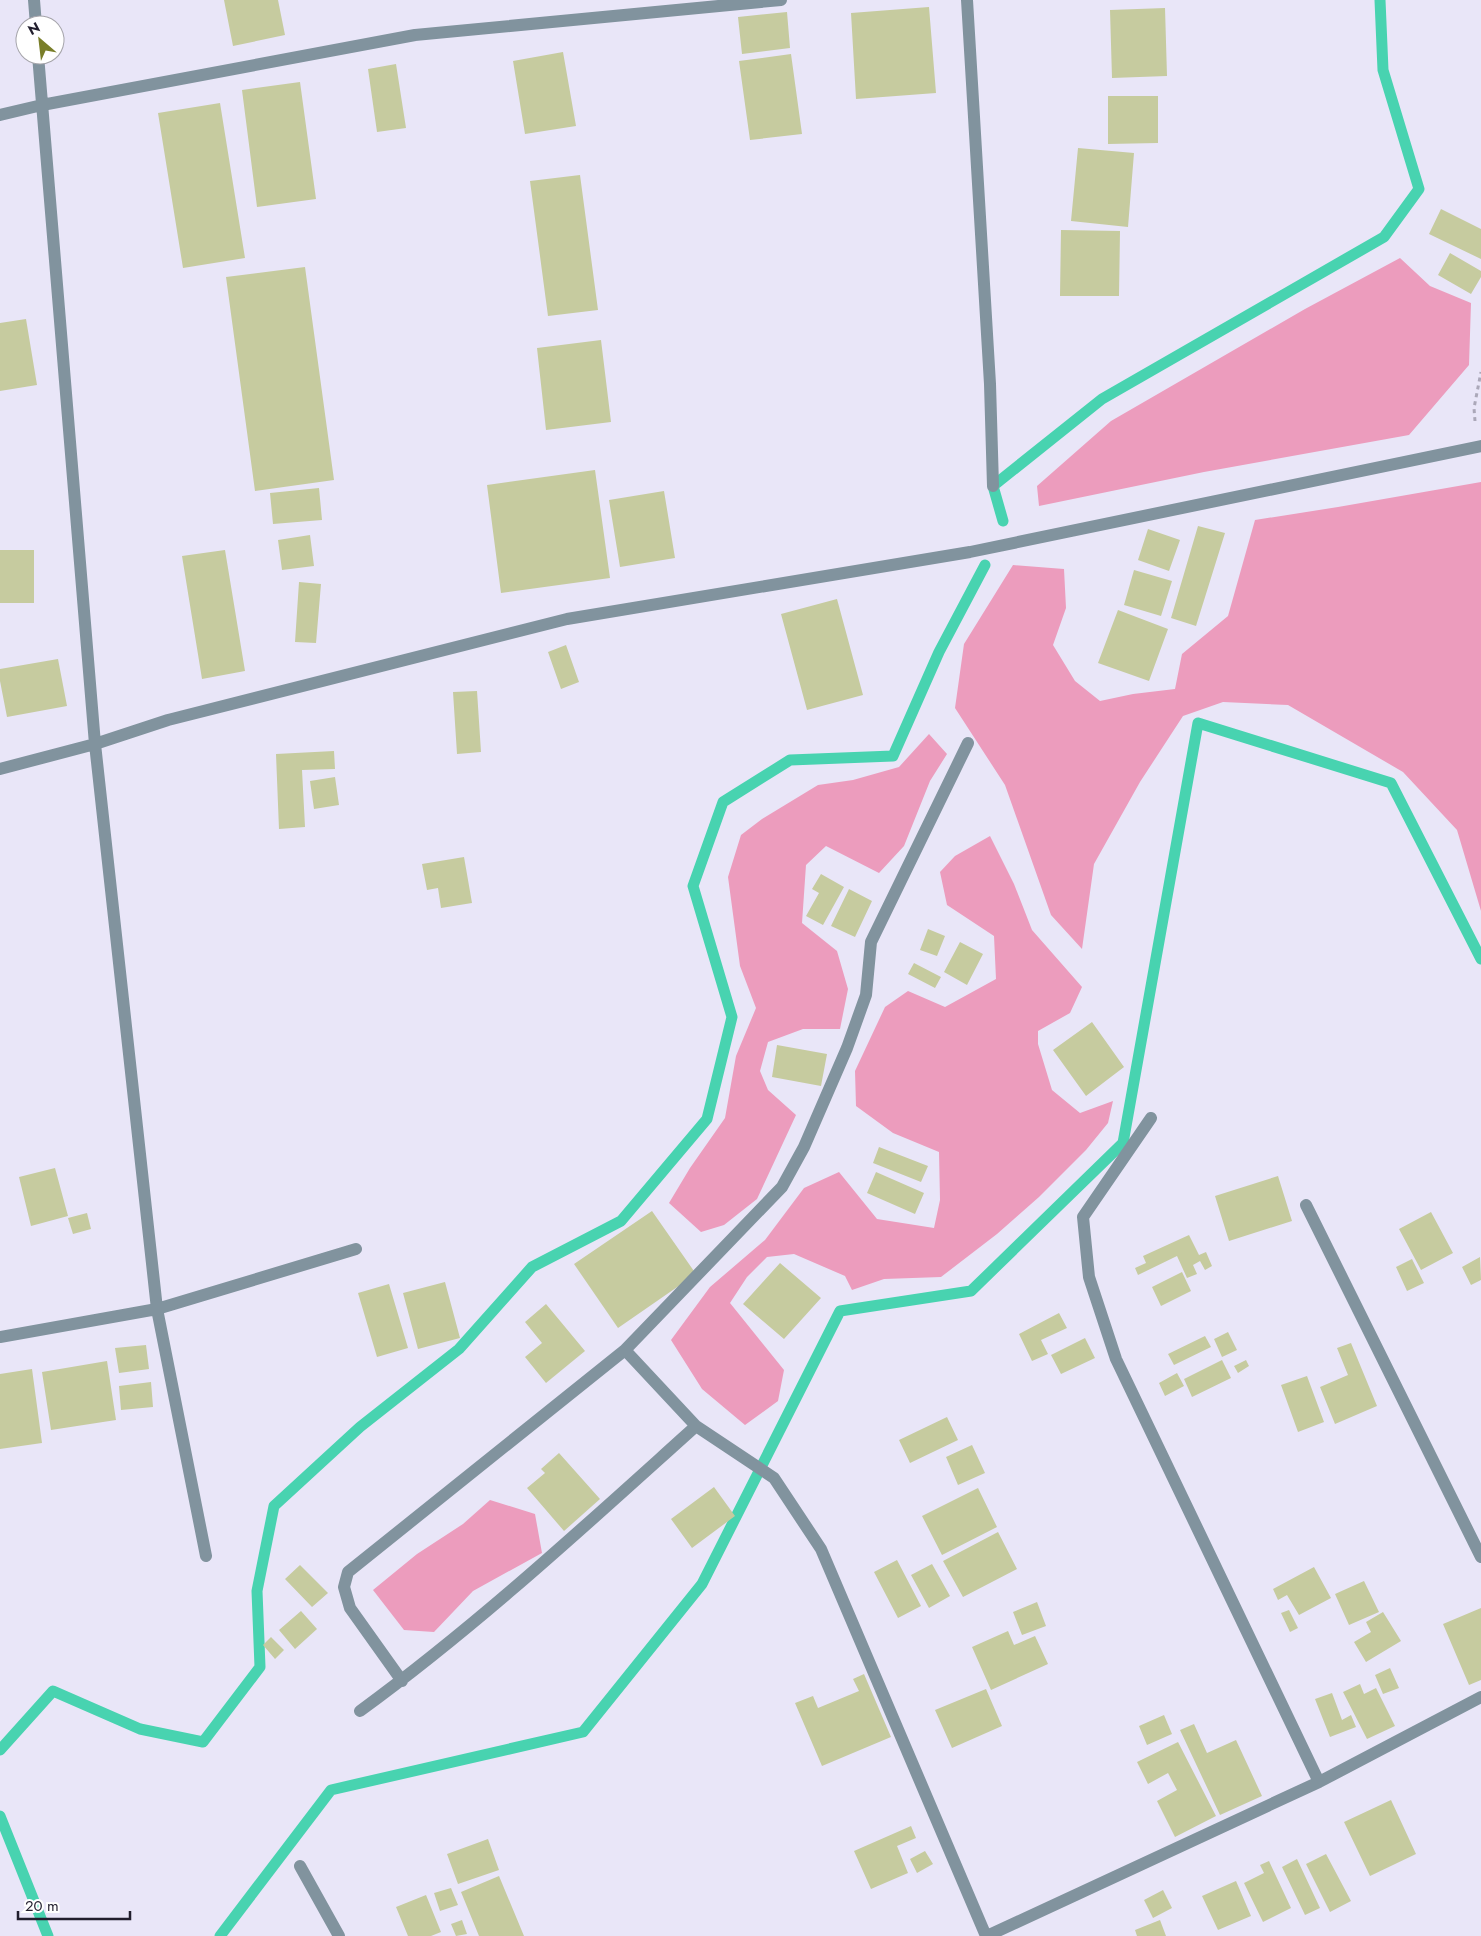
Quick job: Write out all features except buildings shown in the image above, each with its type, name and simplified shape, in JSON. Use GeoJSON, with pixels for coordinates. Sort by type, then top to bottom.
{"type":"FeatureCollection","features":[{"type":"Feature","properties":{"kind":"street"},"geometry":{"type":"LineString","coordinates":[[34,0],[35,15]]}},
{"type":"Feature","properties":{"kind":"street"},"geometry":{"type":"LineString","coordinates":[[0,115],[42,105],[415,35],[781,0]]}},
{"type":"Feature","properties":{"kind":"street"},"geometry":{"type":"LineString","coordinates":[[967,0],[990,374],[993,486]]}},
{"type":"Feature","properties":{"kind":"street"},"geometry":{"type":"LineString","coordinates":[[39,65],[95,744],[157,1309],[206,1556]]}},
{"type":"Feature","properties":{"kind":"street"},"geometry":{"type":"LineString","coordinates":[[0,769],[95,744],[168,720],[567,619],[970,552],[1478,447]]}},
{"type":"Feature","properties":{"kind":"street"},"geometry":{"type":"LineString","coordinates":[[402,1680],[350,1608],[344,1587],[348,1572],[625,1350],[782,1187],[804,1147],[847,1048],[866,995],[871,942],[968,743]]}},
{"type":"Feature","properties":{"kind":"street"},"geometry":{"type":"LineString","coordinates":[[1151,1118],[1083,1217],[1089,1277],[1116,1359],[1319,1782]]}},
{"type":"Feature","properties":{"kind":"street"},"geometry":{"type":"LineString","coordinates":[[1306,1205],[1481,1558]]}},
{"type":"Feature","properties":{"kind":"street"},"geometry":{"type":"LineString","coordinates":[[0,1337],[157,1309],[356,1249]]}},
{"type":"Feature","properties":{"kind":"street"},"geometry":{"type":"LineString","coordinates":[[625,1350],[696,1426],[774,1478],[821,1549],[987,1936],[1319,1782],[1481,1698]]}},
{"type":"Feature","properties":{"kind":"street"},"geometry":{"type":"LineString","coordinates":[[360,1711],[402,1680],[502,1598],[696,1426]]}},
{"type":"Feature","properties":{"kind":"street"},"geometry":{"type":"LineString","coordinates":[[300,1866],[339,1936]]}},
{"type":"Feature","properties":{"kind":"path"},"geometry":{"type":"LineString","coordinates":[[1478,447],[1474,408],[1481,372]]}},
{"type":"Feature","properties":{"kind":"shaded area"},"geometry":{"type":"Polygon","coordinates":[[[1400,258],[1430,286],[1471,303],[1469,365],[1409,435],[1204,472],[1039,506],[1037,486],[1111,421],[1305,309],[1400,258]]]}},
{"type":"Feature","properties":{"kind":"shaded area"},"geometry":{"type":"Polygon","coordinates":[[[1481,482],[1481,911],[1457,830],[1403,772],[1288,705],[1223,702],[1183,716],[1140,782],[1094,864],[1082,949],[1051,915],[1005,785],[955,708],[964,644],[1013,565],[1064,569],[1066,608],[1053,645],[1075,681],[1100,701],[1133,694],[1175,689],[1182,654],[1228,616],[1255,520],[1481,482]]]}},
{"type":"Feature","properties":{"kind":"shaded area"},"geometry":{"type":"Polygon","coordinates":[[[929,734],[947,754],[930,781],[904,846],[879,873],[826,846],[806,865],[802,923],[837,951],[848,989],[840,1029],[803,1029],[768,1042],[760,1071],[768,1090],[796,1115],[757,1199],[724,1225],[701,1232],[669,1203],[690,1168],[725,1118],[736,1056],[756,1008],[740,966],[728,877],[741,835],[762,819],[818,785],[853,780],[899,767],[929,734]]]}},
{"type":"Feature","properties":{"kind":"shaded area"},"geometry":{"type":"Polygon","coordinates":[[[990,836],[1014,884],[1032,930],[1082,987],[1070,1013],[1038,1031],[1038,1044],[1052,1090],[1080,1113],[1113,1101],[1108,1123],[1086,1150],[1039,1197],[997,1234],[941,1277],[884,1279],[852,1290],[845,1276],[794,1254],[767,1257],[747,1277],[730,1303],[784,1370],[778,1401],[745,1425],[702,1389],[671,1340],[710,1287],[765,1240],[804,1188],[839,1172],[877,1219],[934,1228],[940,1200],[939,1152],[893,1133],[856,1106],[855,1071],[885,1007],[908,991],[945,1007],[996,979],[994,936],[947,905],[940,872],[955,856],[990,836]]]}},
{"type":"Feature","properties":{"kind":"shaded area"},"geometry":{"type":"Polygon","coordinates":[[[490,1500],[535,1514],[542,1553],[473,1591],[434,1632],[404,1630],[373,1590],[417,1554],[463,1524],[490,1500]]]}},
{"type":"Feature","properties":{"kind":"waterway"},"geometry":{"type":"LineString","coordinates":[[1003,521],[993,486],[1102,399],[1384,237],[1419,189],[1383,70],[1380,0]]}},
{"type":"Feature","properties":{"kind":"waterway"},"geometry":{"type":"LineString","coordinates":[[0,1750],[53,1691],[140,1729],[203,1742],[260,1667],[257,1591],[274,1506],[360,1427],[459,1349],[532,1267],[621,1221],[707,1119],[732,1017],[693,886],[723,802],[790,760],[893,756],[939,652],[985,565]]}},
{"type":"Feature","properties":{"kind":"waterway"},"geometry":{"type":"LineString","coordinates":[[220,1936],[331,1790],[583,1732],[702,1584],[840,1311],[971,1291],[1123,1143],[1198,723],[1391,783],[1481,959]]}},
{"type":"Feature","properties":{"kind":"waterway"},"geometry":{"type":"LineString","coordinates":[[0,1816],[48,1936]]}}]}
